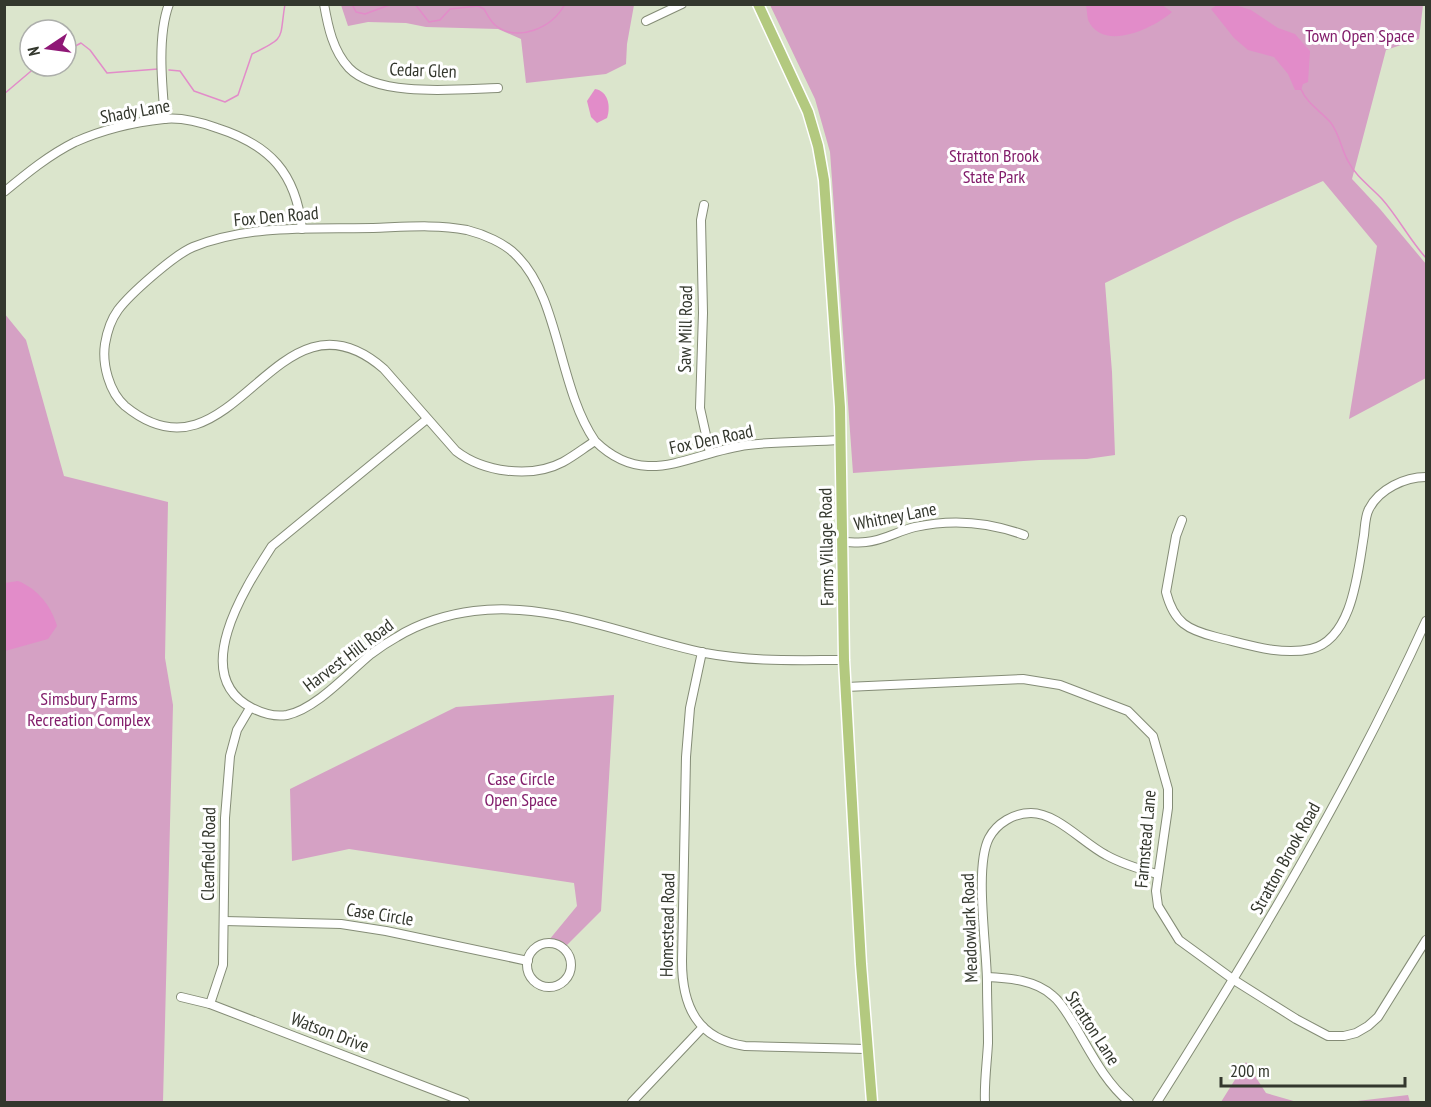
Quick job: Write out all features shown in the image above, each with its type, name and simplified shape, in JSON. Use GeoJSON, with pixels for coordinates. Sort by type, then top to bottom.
{"type":"FeatureCollection","features":[{"type":"Feature","properties":{"kind":"main road","name":"Farms Village Road"},"geometry":{"type":"LineString","coordinates":[[758,4],[808,112],[818,146],[825,200],[841,440],[844,660],[866,1049],[872,1102]]}},
{"type":"Feature","properties":{"kind":"street"},"geometry":{"type":"LineString","coordinates":[[165,119],[163,39],[164,21],[169,4]]}},
{"type":"Feature","properties":{"kind":"street","name":"Cedar Glen"},"geometry":{"type":"LineString","coordinates":[[324,4],[328,27],[339,54],[350,69],[365,79],[380,86],[409,89],[498,88]]}},
{"type":"Feature","properties":{"kind":"street"},"geometry":{"type":"LineString","coordinates":[[646,21],[682,4]]}},
{"type":"Feature","properties":{"kind":"street","name":"Shady Lane"},"geometry":{"type":"LineString","coordinates":[[4,192],[43,160],[75,142],[107,131],[165,119],[195,120],[234,133],[258,147],[277,165],[291,183],[302,229]]}},
{"type":"Feature","properties":{"kind":"street","name":"Saw Mill Road"},"geometry":{"type":"LineString","coordinates":[[704,205],[701,220],[703,313],[700,408],[710,453]]}},
{"type":"Feature","properties":{"kind":"street","name":"Fox Den Road"},"geometry":{"type":"LineString","coordinates":[[595,441],[562,463],[531,471],[513,472],[466,459],[456,451],[384,369],[371,358],[345,347],[334,346],[309,348],[291,356],[220,415],[184,428],[168,427],[150,422],[125,406],[118,398],[105,369],[103,355],[108,327],[117,310],[132,295],[190,249],[238,234],[302,229],[424,227],[464,230],[481,234],[516,254],[538,287],[577,409],[595,441],[612,455],[634,464],[651,467],[673,465],[710,453],[748,445],[841,440]]}},
{"type":"Feature","properties":{"kind":"street"},"geometry":{"type":"LineString","coordinates":[[250,708],[232,691],[225,678],[222,665],[223,648],[240,599],[272,546],[427,419]]}},
{"type":"Feature","properties":{"kind":"street"},"geometry":{"type":"LineString","coordinates":[[1182,520],[1176,536],[1166,592],[1168,601],[1181,624],[1199,633],[1289,652],[1312,648],[1327,642],[1341,623],[1352,602],[1369,509],[1384,490],[1417,477],[1426,477]]}},
{"type":"Feature","properties":{"kind":"street","name":"Whitney Lane"},"geometry":{"type":"LineString","coordinates":[[843,542],[866,542],[914,528],[945,523],[975,523],[1008,529],[1024,535]]}},
{"type":"Feature","properties":{"kind":"street","name":"Harvest Hill Road"},"geometry":{"type":"LineString","coordinates":[[250,708],[277,715],[286,715],[301,710],[314,702],[373,652],[400,635],[445,617],[474,611],[512,609],[579,619],[702,652],[762,661],[844,660]]}},
{"type":"Feature","properties":{"kind":"street","name":"Stratton Brook Road"},"geometry":{"type":"LineString","coordinates":[[1157,1102],[1266,926],[1371,735],[1426,621]]}},
{"type":"Feature","properties":{"kind":"street","name":"Homestead Road"},"geometry":{"type":"LineString","coordinates":[[702,652],[690,708],[686,757],[682,984],[688,1003],[703,1027],[728,1042],[746,1046],[866,1049]]}},
{"type":"Feature","properties":{"kind":"street","name":"Farmstead Lane"},"geometry":{"type":"LineString","coordinates":[[846,687],[1023,679],[1060,685],[1128,711],[1153,736],[1168,789],[1168,808],[1157,874],[1158,906],[1179,940],[1234,980],[1328,1036],[1356,1033],[1378,1017],[1426,940]]}},
{"type":"Feature","properties":{"kind":"street","name":"Clearfield Road"},"geometry":{"type":"LineString","coordinates":[[210,1004],[223,965],[225,818],[230,756],[237,730],[250,708]]}},
{"type":"Feature","properties":{"kind":"street","name":"Meadowlark Road"},"geometry":{"type":"LineString","coordinates":[[985,1102],[988,1043],[982,871],[988,839],[996,828],[1016,814],[1032,813],[1048,817],[1103,854],[1130,867],[1157,874]]}},
{"type":"Feature","properties":{"kind":"street","name":"Case Circle"},"geometry":{"type":"LineString","coordinates":[[224,921],[341,924],[528,961]]}},
{"type":"Feature","properties":{"kind":"street"},"geometry":{"type":"LineString","coordinates":[[553,943],[565,950],[569,956],[571,971],[562,983],[548,987],[535,981],[528,969],[528,961],[530,955],[540,945],[553,943]]}},
{"type":"Feature","properties":{"kind":"street","name":"Stratton Lane"},"geometry":{"type":"LineString","coordinates":[[987,977],[1030,982],[1053,995],[1109,1082],[1129,1102]]}},
{"type":"Feature","properties":{"kind":"street","name":"Watson Drive"},"geometry":{"type":"LineString","coordinates":[[181,997],[210,1004],[465,1102]]}},
{"type":"Feature","properties":{"kind":"street"},"geometry":{"type":"LineString","coordinates":[[632,1102],[703,1027]]}},
{"type":"Feature","properties":{"kind":"green space"},"geometry":{"type":"Polygon","coordinates":[[[341,4],[634,5],[626,64],[606,74],[526,83],[521,39],[498,29],[426,27],[406,23],[368,22],[348,26],[341,4]]]}},
{"type":"Feature","properties":{"kind":"green space","name":"Stratton Brook State Park"},"geometry":{"type":"Polygon","coordinates":[[[770,5],[1423,5],[1419,39],[1386,50],[1352,179],[1426,264],[1426,378],[1349,419],[1377,246],[1323,181],[1235,220],[1105,283],[1112,372],[1115,455],[1087,459],[1039,460],[853,473],[830,152],[815,99],[770,5]]]}},
{"type":"Feature","properties":{"kind":"green space","name":"Simsbury Farms Recreation Complex"},"geometry":{"type":"Polygon","coordinates":[[[4,313],[26,340],[64,476],[168,502],[165,658],[173,705],[163,1102],[5,1102],[4,313]]]}},
{"type":"Feature","properties":{"kind":"green space","name":"Case Circle Open Space"},"geometry":{"type":"Polygon","coordinates":[[[614,695],[601,911],[565,947],[549,940],[577,906],[574,883],[349,849],[292,861],[290,789],[456,707],[614,695]]]}},
{"type":"Feature","properties":{"kind":"green space"},"geometry":{"type":"Polygon","coordinates":[[[1246,1062],[1266,1093],[1297,1102],[1221,1102],[1246,1062]]]}},
{"type":"Feature","properties":{"kind":"green space"},"geometry":{"type":"Polygon","coordinates":[[[1408,1095],[1410,1102],[1349,1102],[1408,1095]]]}},
{"type":"Feature","properties":{"kind":"shaded area"},"geometry":{"type":"Polygon","coordinates":[[[1086,5],[1162,5],[1172,12],[1153,25],[1116,36],[1105,35],[1095,30],[1088,20],[1086,5]]]}},
{"type":"Feature","properties":{"kind":"shaded area"},"geometry":{"type":"Polygon","coordinates":[[[1217,5],[1235,5],[1251,10],[1278,28],[1295,34],[1310,51],[1308,82],[1303,84],[1301,90],[1295,90],[1288,74],[1274,57],[1248,50],[1234,38],[1211,9],[1217,5]]]}},
{"type":"Feature","properties":{"kind":"shaded area"},"geometry":{"type":"Polygon","coordinates":[[[595,89],[606,96],[609,109],[607,118],[597,123],[591,117],[587,101],[595,89]]]}},
{"type":"Feature","properties":{"kind":"shaded area"},"geometry":{"type":"Polygon","coordinates":[[[18,581],[38,593],[57,626],[48,639],[5,651],[5,583],[18,581]]]}},
{"type":"Feature","properties":{"kind":"waterway"},"geometry":{"type":"LineString","coordinates":[[169,70],[180,71],[194,91],[225,102],[238,95],[252,54],[271,44],[279,36],[285,4]]}},
{"type":"Feature","properties":{"kind":"waterway"},"geometry":{"type":"LineString","coordinates":[[352,4],[356,12],[365,14],[392,4]]}},
{"type":"Feature","properties":{"kind":"waterway"},"geometry":{"type":"LineString","coordinates":[[415,4],[429,22],[440,20],[450,9],[478,6],[484,9],[495,25],[514,33],[524,33],[543,26],[552,20],[565,4]]}},
{"type":"Feature","properties":{"kind":"waterway"},"geometry":{"type":"LineString","coordinates":[[78,45],[81,43],[90,50],[107,73],[158,69]]}},
{"type":"Feature","properties":{"kind":"waterway"},"geometry":{"type":"LineString","coordinates":[[4,94],[23,78]]}},
{"type":"Feature","properties":{"kind":"waterway"},"geometry":{"type":"LineString","coordinates":[[1301,89],[1307,99],[1334,128],[1351,167],[1388,206],[1426,258]]}},
{"type":"Feature","properties":{"kind":"park label","name":"Town Open Space"},"geometry":{"type":"Point","coordinates":[1360,35]}}]}
